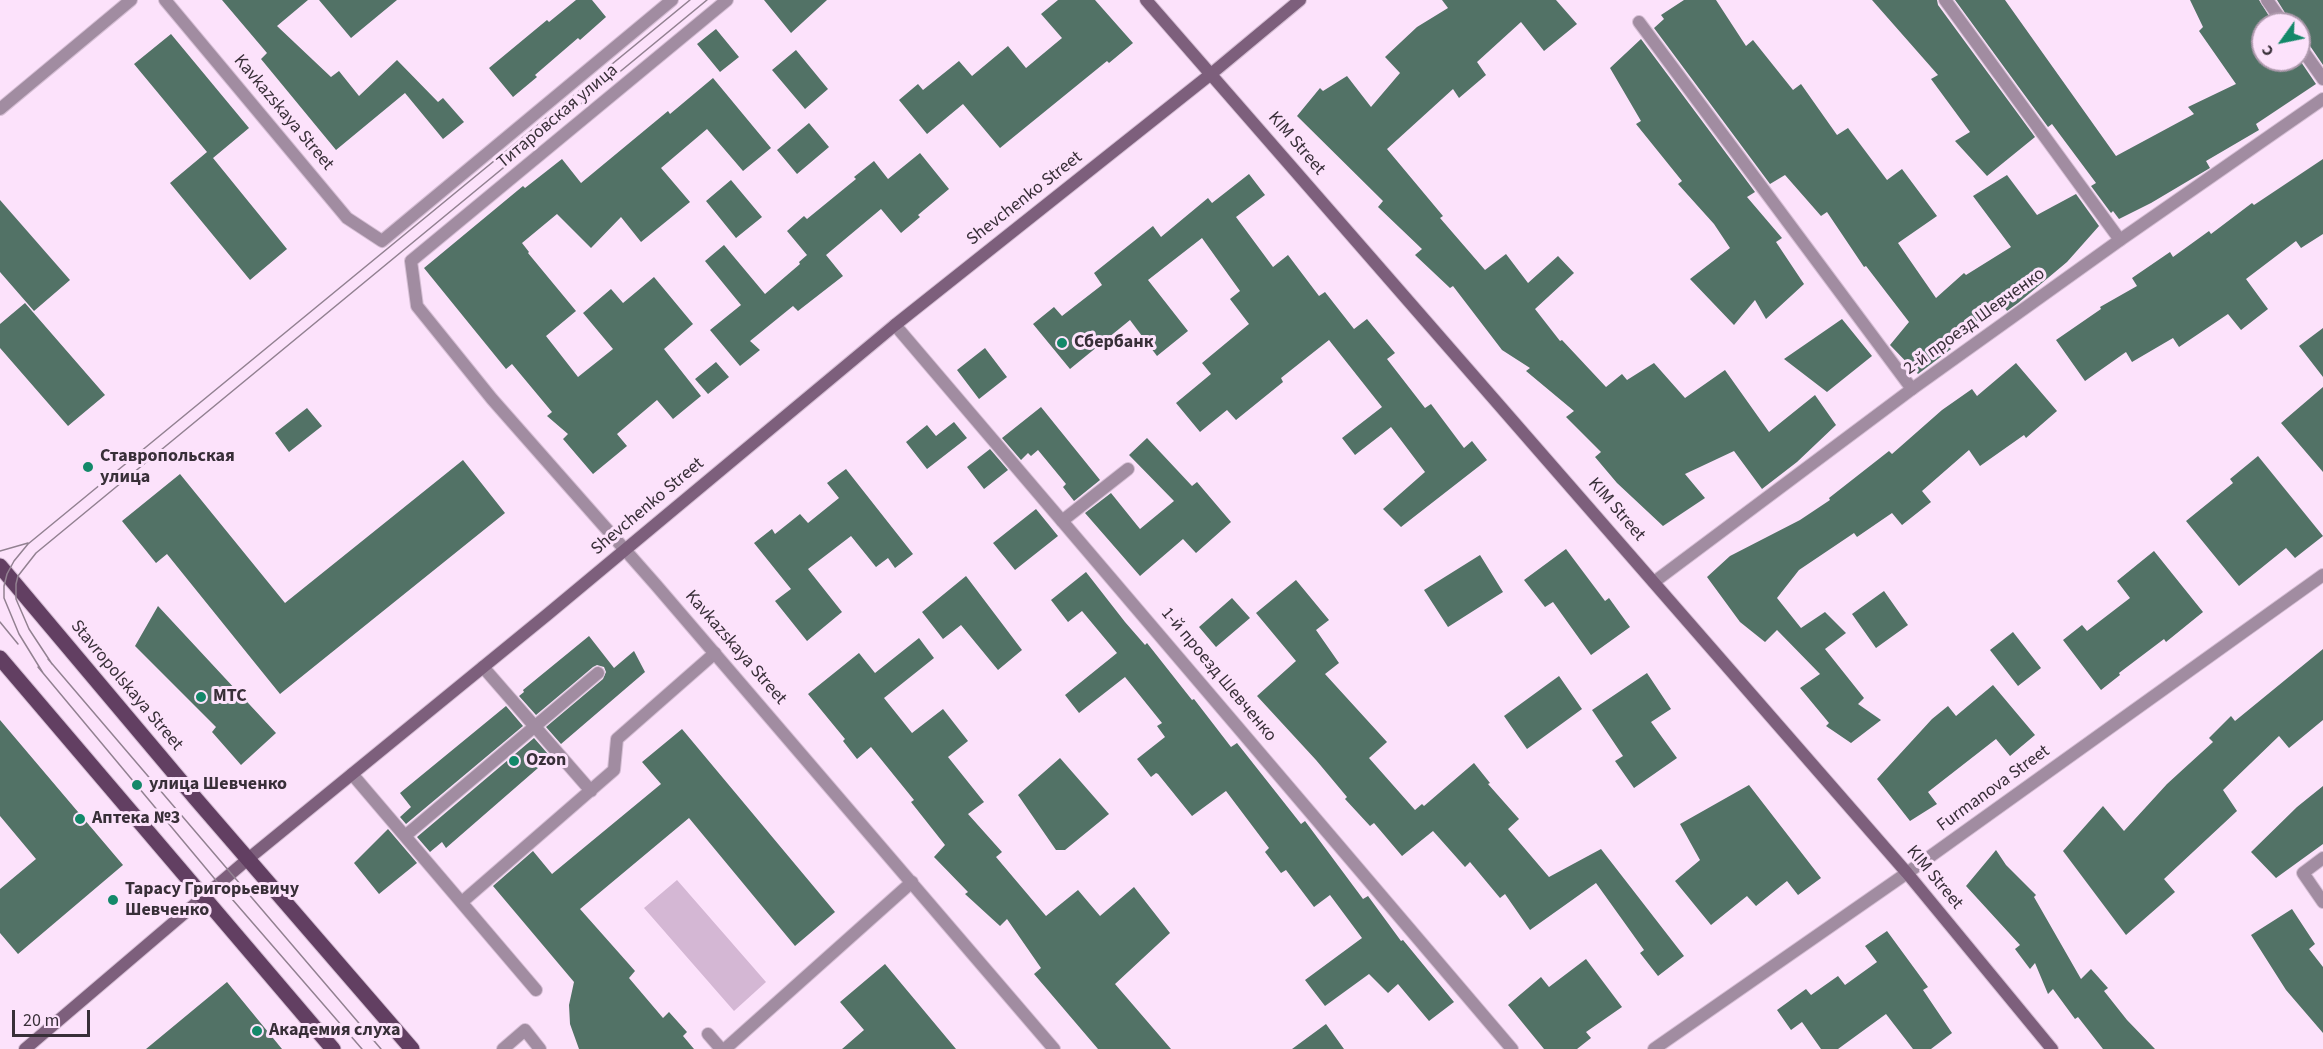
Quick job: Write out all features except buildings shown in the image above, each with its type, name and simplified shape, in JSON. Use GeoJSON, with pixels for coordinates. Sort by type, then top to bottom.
{"type":"FeatureCollection","features":[{"type":"Feature","properties":{"kind":"main road","name":"Stavropolskaya Street"},"geometry":{"type":"LineString","coordinates":[[0,566],[412,1049]]}},
{"type":"Feature","properties":{"kind":"main road"},"geometry":{"type":"LineString","coordinates":[[0,658],[333,1049]]}},
{"type":"Feature","properties":{"kind":"street"},"geometry":{"type":"LineString","coordinates":[[0,109],[131,0]]}},
{"type":"Feature","properties":{"kind":"street","name":"Kavkazskaya Street"},"geometry":{"type":"LineString","coordinates":[[165,0],[347,218],[382,241]]}},
{"type":"Feature","properties":{"kind":"street","name":"Титаровская улица"},"geometry":{"type":"LineString","coordinates":[[382,241],[672,0]]}},
{"type":"Feature","properties":{"kind":"street","name":"Титаровская улица"},"geometry":{"type":"LineString","coordinates":[[411,261],[727,0]]}},
{"type":"Feature","properties":{"kind":"street","name":"KIM Street"},"geometry":{"type":"LineString","coordinates":[[1146,0],[1907,873],[2052,1049]]}},
{"type":"Feature","properties":{"kind":"street","name":"Shevchenko Street"},"geometry":{"type":"LineString","coordinates":[[25,1049],[248,859],[895,325],[1211,74],[1300,0]]}},
{"type":"Feature","properties":{"kind":"street"},"geometry":{"type":"LineString","coordinates":[[1945,0],[2120,240]]}},
{"type":"Feature","properties":{"kind":"street"},"geometry":{"type":"LineString","coordinates":[[1639,22],[1912,389]]}},
{"type":"Feature","properties":{"kind":"street"},"geometry":{"type":"LineString","coordinates":[[2311,62],[2323,79]]}},
{"type":"Feature","properties":{"kind":"street","name":"2-й проезд Шевченко"},"geometry":{"type":"LineString","coordinates":[[1654,582],[1912,389],[2120,240],[2323,99]]}},
{"type":"Feature","properties":{"kind":"street","name":"Kavkazskaya Street"},"geometry":{"type":"LineString","coordinates":[[411,261],[417,306],[492,399],[715,653],[1054,1049]]}},
{"type":"Feature","properties":{"kind":"street","name":"1-й проезд Шевченко"},"geometry":{"type":"LineString","coordinates":[[895,325],[1512,1049]]}},
{"type":"Feature","properties":{"kind":"street"},"geometry":{"type":"LineString","coordinates":[[1062,521],[1128,469]]}},
{"type":"Feature","properties":{"kind":"street","name":"Furmanova Street"},"geometry":{"type":"LineString","coordinates":[[1654,1049],[1907,873],[2323,575]]}},
{"type":"Feature","properties":{"kind":"street"},"geometry":{"type":"LineString","coordinates":[[462,902],[614,770],[617,739],[715,653]]}},
{"type":"Feature","properties":{"kind":"street"},"geometry":{"type":"LineString","coordinates":[[483,667],[591,791]]}},
{"type":"Feature","properties":{"kind":"street"},"geometry":{"type":"LineString","coordinates":[[405,836],[598,673]]}},
{"type":"Feature","properties":{"kind":"street"},"geometry":{"type":"LineString","coordinates":[[352,774],[536,990]]}},
{"type":"Feature","properties":{"kind":"street"},"geometry":{"type":"LineString","coordinates":[[2323,858],[2303,873],[2323,902]]}},
{"type":"Feature","properties":{"kind":"street"},"geometry":{"type":"LineString","coordinates":[[708,1034],[723,1049],[912,882]]}},
{"type":"Feature","properties":{"kind":"street"},"geometry":{"type":"LineString","coordinates":[[503,1049],[525,1030],[540,1049]]}},
{"type":"Feature","properties":{"kind":"shaded area"},"geometry":{"type":"Polygon","coordinates":[[[677,880],[766,982],[734,1011],[644,908],[677,880]]]}},
{"type":"Feature","properties":{"kind":"tram line"},"geometry":{"type":"LineString","coordinates":[[43,673],[19,634],[4,598],[7,574],[28,544],[690,0]]}},
{"type":"Feature","properties":{"kind":"tram line"},"geometry":{"type":"LineString","coordinates":[[52,664],[29,629],[16,599],[18,576],[36,553],[707,0]]}},
{"type":"Feature","properties":{"kind":"tram line"},"geometry":{"type":"LineString","coordinates":[[0,551],[28,543]]}},
{"type":"Feature","properties":{"kind":"tram line"},"geometry":{"type":"LineString","coordinates":[[0,622],[18,644]]}},
{"type":"Feature","properties":{"kind":"tram line"},"geometry":{"type":"LineString","coordinates":[[48,659],[381,1049]]}},
{"type":"Feature","properties":{"kind":"tram line"},"geometry":{"type":"LineString","coordinates":[[38,667],[219,884],[362,1049]]}},
{"type":"Feature","properties":{"kind":"place","name":"Сбербанк"},"geometry":{"type":"Point","coordinates":[1062,343]}},
{"type":"Feature","properties":{"kind":"place","name":"Ставропольская улица"},"geometry":{"type":"Point","coordinates":[88,467]}},
{"type":"Feature","properties":{"kind":"place","name":"МТС"},"geometry":{"type":"Point","coordinates":[201,697]}},
{"type":"Feature","properties":{"kind":"place","name":"Ozon"},"geometry":{"type":"Point","coordinates":[514,761]}},
{"type":"Feature","properties":{"kind":"place","name":"улица Шевченко"},"geometry":{"type":"Point","coordinates":[137,785]}},
{"type":"Feature","properties":{"kind":"place","name":"Аптека №3"},"geometry":{"type":"Point","coordinates":[80,819]}},
{"type":"Feature","properties":{"kind":"place","name":"Тарасу Григорьевичу Шевченко"},"geometry":{"type":"Point","coordinates":[113,900]}},
{"type":"Feature","properties":{"kind":"place","name":"Академия слуха"},"geometry":{"type":"Point","coordinates":[257,1031]}}]}
